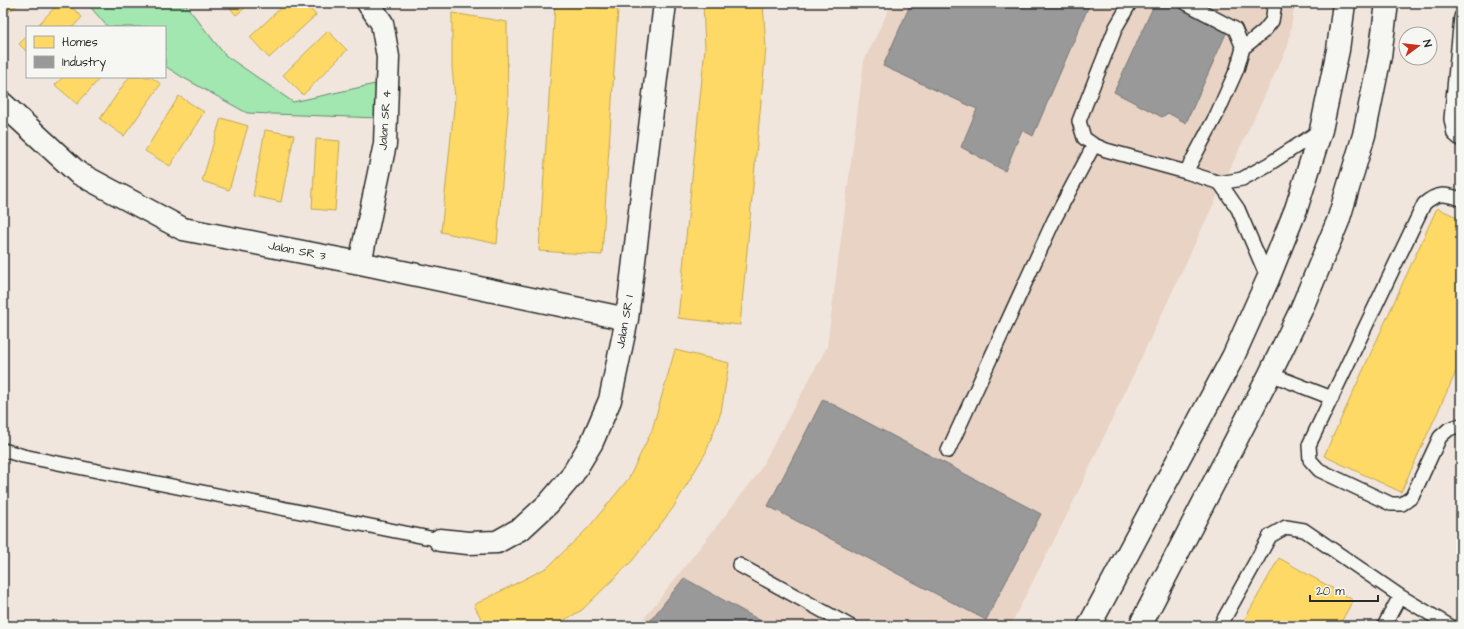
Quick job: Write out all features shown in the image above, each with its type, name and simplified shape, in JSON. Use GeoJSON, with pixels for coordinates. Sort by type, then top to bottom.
{"type":"FeatureCollection","features":[{"type":"Feature","properties":{"kind":"main road","name":"Jalan SR 4"},"geometry":{"type":"LineString","coordinates":[[360,263],[385,144],[388,57],[382,23],[368,3]]}},
{"type":"Feature","properties":{"kind":"main road","name":"Jalan SR 1"},"geometry":{"type":"LineString","coordinates":[[440,540],[468,543],[497,542],[522,528],[549,503],[571,477],[592,442],[610,400],[627,320],[664,3]]}},
{"type":"Feature","properties":{"kind":"main road"},"geometry":{"type":"LineString","coordinates":[[1089,626],[1233,357],[1268,279],[1296,209],[1321,130],[1338,50],[1344,3]]}},
{"type":"Feature","properties":{"kind":"main road"},"geometry":{"type":"LineString","coordinates":[[1140,626],[1270,374],[1301,310],[1338,221],[1364,135],[1380,56],[1387,3]]}},
{"type":"Feature","properties":{"kind":"main road","name":"Jalan SR 3"},"geometry":{"type":"LineString","coordinates":[[3,104],[78,173],[183,230],[360,263],[627,320]]}},
{"type":"Feature","properties":{"kind":"lane"},"geometry":{"type":"LineString","coordinates":[[1130,3],[1116,27],[1079,121],[1084,138],[1094,145],[1106,150],[1220,183],[1242,179],[1269,164],[1321,130]]}},
{"type":"Feature","properties":{"kind":"lane"},"geometry":{"type":"LineString","coordinates":[[1186,3],[1235,29],[1243,48]]}},
{"type":"Feature","properties":{"kind":"lane"},"geometry":{"type":"LineString","coordinates":[[1186,172],[1217,114],[1234,76],[1243,48],[1264,31],[1272,21],[1275,3]]}},
{"type":"Feature","properties":{"kind":"lane"},"geometry":{"type":"LineString","coordinates":[[1461,17],[1451,119],[1454,134],[1461,140]]}},
{"type":"Feature","properties":{"kind":"lane"},"geometry":{"type":"LineString","coordinates":[[948,451],[1054,220],[1094,145]]}},
{"type":"Feature","properties":{"kind":"lane"},"geometry":{"type":"LineString","coordinates":[[1220,183],[1238,209],[1268,279]]}},
{"type":"Feature","properties":{"kind":"lane"},"geometry":{"type":"LineString","coordinates":[[1461,199],[1446,195],[1432,197],[1424,204],[1309,445],[1310,460],[1319,470],[1392,504],[1402,504],[1412,497],[1440,437],[1449,429],[1461,425]]}},
{"type":"Feature","properties":{"kind":"lane"},"geometry":{"type":"LineString","coordinates":[[1270,374],[1332,398]]}},
{"type":"Feature","properties":{"kind":"lane"},"geometry":{"type":"LineString","coordinates":[[3,450],[31,458],[440,540]]}},
{"type":"Feature","properties":{"kind":"lane"},"geometry":{"type":"LineString","coordinates":[[1220,626],[1270,536],[1286,527],[1304,530],[1400,596],[1450,626]]}},
{"type":"Feature","properties":{"kind":"lane"},"geometry":{"type":"LineString","coordinates":[[739,565],[850,626]]}},
{"type":"Feature","properties":{"kind":"lane"},"geometry":{"type":"LineString","coordinates":[[1384,626],[1400,596]]}},
{"type":"Feature","properties":{"kind":"shaded area"},"geometry":{"type":"Polygon","coordinates":[[[892,3],[1295,3],[1288,46],[1069,511],[1010,626],[638,626],[757,475],[827,347],[864,61],[892,3]]]}},
{"type":"Feature","properties":{"kind":"green space"},"geometry":{"type":"Polygon","coordinates":[[[87,3],[184,3],[225,55],[293,102],[375,84],[378,118],[247,113],[166,67],[166,26],[108,26],[87,3]]]}},
{"type":"Feature","properties":{"kind":"building: Homes"},"geometry":{"type":"Polygon","coordinates":[[[3,3],[20,3],[3,16],[3,3]]]}},
{"type":"Feature","properties":{"kind":"building: Homes"},"geometry":{"type":"Polygon","coordinates":[[[59,3],[67,3],[82,17],[74,26],[37,26],[59,3]]]}},
{"type":"Feature","properties":{"kind":"building: Homes"},"geometry":{"type":"Polygon","coordinates":[[[226,3],[251,3],[236,15],[226,3]]]}},
{"type":"Feature","properties":{"kind":"building: Homes"},"geometry":{"type":"Polygon","coordinates":[[[286,3],[304,3],[316,15],[269,58],[250,37],[286,3]]]}},
{"type":"Feature","properties":{"kind":"building: Homes"},"geometry":{"type":"Polygon","coordinates":[[[703,3],[763,3],[766,48],[740,325],[678,318],[705,48],[703,3]]]}},
{"type":"Feature","properties":{"kind":"building: Homes"},"geometry":{"type":"Polygon","coordinates":[[[555,5],[618,9],[602,255],[539,251],[555,5]]]}},
{"type":"Feature","properties":{"kind":"building: Homes"},"geometry":{"type":"Polygon","coordinates":[[[452,13],[507,22],[508,111],[497,244],[441,232],[455,98],[452,67],[452,13]]]}},
{"type":"Feature","properties":{"kind":"building: Homes"},"geometry":{"type":"Polygon","coordinates":[[[328,31],[347,50],[303,95],[283,75],[328,31]]]}},
{"type":"Feature","properties":{"kind":"building: Homes"},"geometry":{"type":"Polygon","coordinates":[[[26,37],[26,51],[19,44],[26,37]]]}},
{"type":"Feature","properties":{"kind":"building: Homes"},"geometry":{"type":"Polygon","coordinates":[[[62,78],[100,78],[77,104],[55,85],[62,78]]]}},
{"type":"Feature","properties":{"kind":"building: Homes"},"geometry":{"type":"Polygon","coordinates":[[[128,78],[152,78],[161,84],[124,136],[100,119],[128,78]]]}},
{"type":"Feature","properties":{"kind":"building: Homes"},"geometry":{"type":"Polygon","coordinates":[[[179,96],[204,112],[170,166],[145,151],[179,96]]]}},
{"type":"Feature","properties":{"kind":"building: Homes"},"geometry":{"type":"Polygon","coordinates":[[[221,118],[248,126],[229,190],[202,181],[221,118]]]}},
{"type":"Feature","properties":{"kind":"building: Homes"},"geometry":{"type":"Polygon","coordinates":[[[265,130],[294,135],[281,202],[253,196],[265,130]]]}},
{"type":"Feature","properties":{"kind":"building: Homes"},"geometry":{"type":"Polygon","coordinates":[[[316,139],[340,141],[335,211],[312,209],[316,139]]]}},
{"type":"Feature","properties":{"kind":"building: Homes"},"geometry":{"type":"Polygon","coordinates":[[[1437,208],[1461,219],[1461,361],[1401,492],[1324,456],[1437,208]]]}},
{"type":"Feature","properties":{"kind":"building: Homes"},"geometry":{"type":"Polygon","coordinates":[[[675,350],[729,363],[721,412],[706,452],[673,508],[632,561],[582,610],[554,626],[485,626],[474,605],[548,567],[589,527],[629,478],[652,430],[675,350]]]}},
{"type":"Feature","properties":{"kind":"building: Homes"},"geometry":{"type":"Polygon","coordinates":[[[1279,558],[1353,600],[1339,626],[1241,626],[1279,558]]]}},
{"type":"Feature","properties":{"kind":"building: Industry"},"geometry":{"type":"Polygon","coordinates":[[[911,3],[1090,3],[1033,136],[1022,130],[1005,171],[961,147],[977,109],[883,66],[911,3]]]}},
{"type":"Feature","properties":{"kind":"building: Industry"},"geometry":{"type":"Polygon","coordinates":[[[1155,3],[1180,3],[1228,29],[1186,123],[1168,113],[1162,117],[1114,92],[1155,3]]]}},
{"type":"Feature","properties":{"kind":"building: Industry"},"geometry":{"type":"Polygon","coordinates":[[[823,399],[1041,514],[986,620],[768,506],[823,399]]]}},
{"type":"Feature","properties":{"kind":"building: Industry"},"geometry":{"type":"Polygon","coordinates":[[[684,578],[770,626],[646,626],[684,578]]]}}]}
